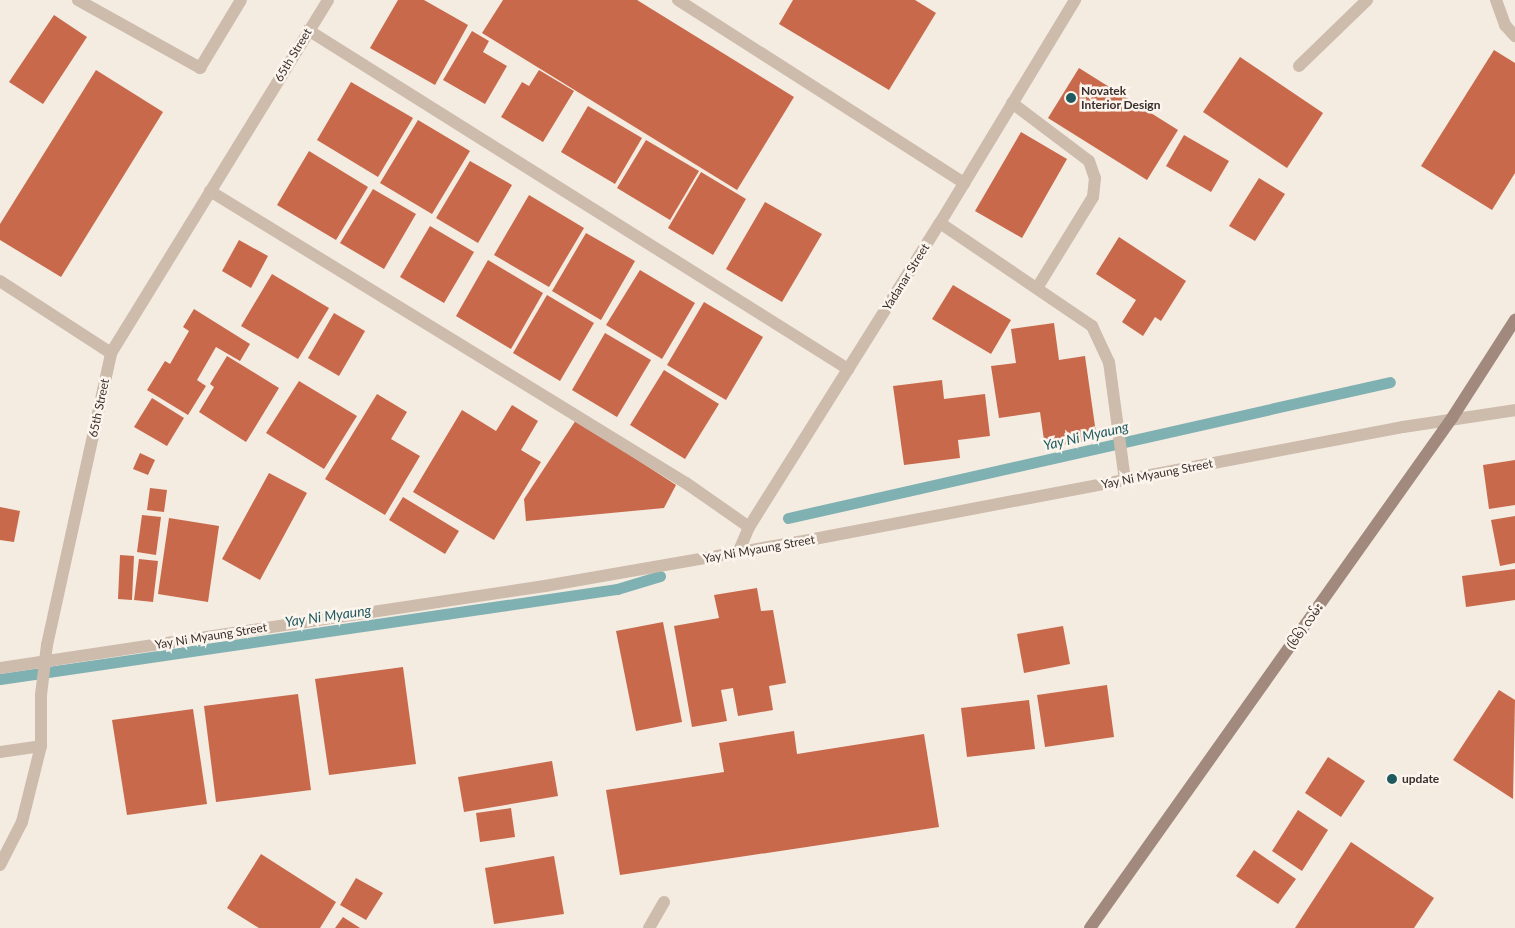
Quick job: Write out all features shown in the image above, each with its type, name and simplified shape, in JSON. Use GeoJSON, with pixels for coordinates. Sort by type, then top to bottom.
{"type":"FeatureCollection","features":[{"type":"Feature","properties":{"kind":"street"},"geometry":{"type":"LineString","coordinates":[[78,0],[200,68],[241,0]]}},
{"type":"Feature","properties":{"kind":"street","name":"65th Street"},"geometry":{"type":"LineString","coordinates":[[0,865],[22,822],[41,746],[41,695],[47,645],[111,353],[328,0]]}},
{"type":"Feature","properties":{"kind":"street"},"geometry":{"type":"LineString","coordinates":[[678,0],[964,183]]}},
{"type":"Feature","properties":{"kind":"street","name":"Yadanar Street"},"geometry":{"type":"LineString","coordinates":[[738,553],[749,526],[940,223],[1075,0]]}},
{"type":"Feature","properties":{"kind":"street"},"geometry":{"type":"LineString","coordinates":[[1299,66],[1367,0]]}},
{"type":"Feature","properties":{"kind":"street"},"geometry":{"type":"LineString","coordinates":[[1496,0],[1505,25],[1515,36]]}},
{"type":"Feature","properties":{"kind":"street"},"geometry":{"type":"LineString","coordinates":[[308,30],[848,369]]}},
{"type":"Feature","properties":{"kind":"street"},"geometry":{"type":"LineString","coordinates":[[1012,103],[1072,146],[1089,161],[1095,178],[1093,197],[1037,288]]}},
{"type":"Feature","properties":{"kind":"street"},"geometry":{"type":"LineString","coordinates":[[210,191],[686,483],[749,526]]}},
{"type":"Feature","properties":{"kind":"street"},"geometry":{"type":"LineString","coordinates":[[940,223],[1092,326],[1102,343],[1109,362],[1125,480]]}},
{"type":"Feature","properties":{"kind":"street"},"geometry":{"type":"LineString","coordinates":[[0,281],[111,353]]}},
{"type":"Feature","properties":{"kind":"street","name":"(၆၆) လမ်း"},"geometry":{"type":"LineString","coordinates":[[1090,928],[1452,418],[1515,320]]}},
{"type":"Feature","properties":{"kind":"street","name":"Yay Ni Myaung Street"},"geometry":{"type":"LineString","coordinates":[[0,668],[545,586],[738,553],[1452,418],[1515,410]]}},
{"type":"Feature","properties":{"kind":"street"},"geometry":{"type":"LineString","coordinates":[[0,752],[41,746]]}},
{"type":"Feature","properties":{"kind":"street"},"geometry":{"type":"LineString","coordinates":[[649,928],[664,902]]}},
{"type":"Feature","properties":{"kind":"building"},"geometry":{"type":"Polygon","coordinates":[[[398,0],[424,0],[468,25],[435,85],[370,48],[398,0]]]}},
{"type":"Feature","properties":{"kind":"building"},"geometry":{"type":"Polygon","coordinates":[[[503,0],[637,0],[794,97],[737,190],[482,33],[503,0]]]}},
{"type":"Feature","properties":{"kind":"building"},"geometry":{"type":"Polygon","coordinates":[[[793,0],[915,0],[936,13],[889,90],[779,24],[793,0]]]}},
{"type":"Feature","properties":{"kind":"building"},"geometry":{"type":"Polygon","coordinates":[[[54,15],[87,37],[43,104],[9,82],[54,15]]]}},
{"type":"Feature","properties":{"kind":"building"},"geometry":{"type":"Polygon","coordinates":[[[472,31],[489,41],[483,52],[507,66],[485,104],[443,80],[472,31]]]}},
{"type":"Feature","properties":{"kind":"building"},"geometry":{"type":"Polygon","coordinates":[[[1494,50],[1515,63],[1515,173],[1492,210],[1421,166],[1494,50]]]}},
{"type":"Feature","properties":{"kind":"building"},"geometry":{"type":"Polygon","coordinates":[[[1240,57],[1323,113],[1287,168],[1203,112],[1240,57]]]}},
{"type":"Feature","properties":{"kind":"building"},"geometry":{"type":"Polygon","coordinates":[[[1079,68],[1178,130],[1147,180],[1048,118],[1079,68]]]}},
{"type":"Feature","properties":{"kind":"building"},"geometry":{"type":"Polygon","coordinates":[[[96,70],[163,112],[61,277],[0,240],[0,224],[96,70]]]}},
{"type":"Feature","properties":{"kind":"building"},"geometry":{"type":"Polygon","coordinates":[[[539,70],[574,91],[543,142],[501,117],[522,82],[529,86],[539,70]]]}},
{"type":"Feature","properties":{"kind":"building"},"geometry":{"type":"Polygon","coordinates":[[[351,82],[413,118],[378,177],[317,140],[351,82]]]}},
{"type":"Feature","properties":{"kind":"building"},"geometry":{"type":"Polygon","coordinates":[[[588,106],[642,138],[615,184],[561,152],[588,106]]]}},
{"type":"Feature","properties":{"kind":"building"},"geometry":{"type":"Polygon","coordinates":[[[418,120],[470,151],[432,214],[380,183],[418,120]]]}},
{"type":"Feature","properties":{"kind":"building"},"geometry":{"type":"Polygon","coordinates":[[[1021,132],[1067,159],[1022,238],[975,211],[1021,132]]]}},
{"type":"Feature","properties":{"kind":"building"},"geometry":{"type":"Polygon","coordinates":[[[1184,135],[1229,161],[1211,192],[1166,166],[1184,135]]]}},
{"type":"Feature","properties":{"kind":"building"},"geometry":{"type":"Polygon","coordinates":[[[646,140],[699,171],[670,220],[617,188],[646,140]]]}},
{"type":"Feature","properties":{"kind":"building"},"geometry":{"type":"Polygon","coordinates":[[[309,151],[368,187],[336,240],[277,205],[309,151]]]}},
{"type":"Feature","properties":{"kind":"building"},"geometry":{"type":"Polygon","coordinates":[[[470,161],[512,185],[478,243],[436,218],[470,161]]]}},
{"type":"Feature","properties":{"kind":"building"},"geometry":{"type":"Polygon","coordinates":[[[701,172],[746,199],[713,255],[668,228],[701,172]]]}},
{"type":"Feature","properties":{"kind":"building"},"geometry":{"type":"Polygon","coordinates":[[[1259,178],[1285,194],[1255,241],[1229,226],[1259,178]]]}},
{"type":"Feature","properties":{"kind":"building"},"geometry":{"type":"Polygon","coordinates":[[[373,189],[416,214],[384,269],[340,243],[373,189]]]}},
{"type":"Feature","properties":{"kind":"building"},"geometry":{"type":"Polygon","coordinates":[[[529,195],[584,228],[549,287],[494,255],[529,195]]]}},
{"type":"Feature","properties":{"kind":"building"},"geometry":{"type":"Polygon","coordinates":[[[765,202],[822,234],[782,302],[726,269],[765,202]]]}},
{"type":"Feature","properties":{"kind":"building"},"geometry":{"type":"Polygon","coordinates":[[[430,226],[474,252],[444,303],[400,277],[430,226]]]}},
{"type":"Feature","properties":{"kind":"building"},"geometry":{"type":"Polygon","coordinates":[[[586,233],[635,261],[601,320],[552,291],[586,233]]]}},
{"type":"Feature","properties":{"kind":"building"},"geometry":{"type":"Polygon","coordinates":[[[1119,237],[1186,281],[1161,321],[1155,317],[1143,336],[1122,322],[1136,300],[1096,274],[1119,237]]]}},
{"type":"Feature","properties":{"kind":"building"},"geometry":{"type":"Polygon","coordinates":[[[239,240],[268,256],[251,288],[222,271],[239,240]]]}},
{"type":"Feature","properties":{"kind":"building"},"geometry":{"type":"Polygon","coordinates":[[[488,260],[543,293],[511,349],[456,316],[488,260]]]}},
{"type":"Feature","properties":{"kind":"building"},"geometry":{"type":"Polygon","coordinates":[[[640,270],[695,303],[662,359],[606,325],[640,270]]]}},
{"type":"Feature","properties":{"kind":"building"},"geometry":{"type":"Polygon","coordinates":[[[272,274],[329,308],[298,359],[241,326],[272,274]]]}},
{"type":"Feature","properties":{"kind":"building"},"geometry":{"type":"Polygon","coordinates":[[[953,285],[1011,320],[991,354],[932,319],[953,285]]]}},
{"type":"Feature","properties":{"kind":"building"},"geometry":{"type":"Polygon","coordinates":[[[547,295],[594,323],[560,381],[513,353],[547,295]]]}},
{"type":"Feature","properties":{"kind":"building"},"geometry":{"type":"Polygon","coordinates":[[[704,302],[763,337],[726,400],[667,365],[704,302]]]}},
{"type":"Feature","properties":{"kind":"building"},"geometry":{"type":"Polygon","coordinates":[[[194,309],[250,344],[240,361],[216,347],[197,380],[206,386],[188,415],[147,390],[165,361],[170,364],[189,331],[183,327],[194,309]]]}},
{"type":"Feature","properties":{"kind":"building"},"geometry":{"type":"Polygon","coordinates":[[[334,313],[365,331],[339,376],[308,358],[334,313]]]}},
{"type":"Feature","properties":{"kind":"building"},"geometry":{"type":"Polygon","coordinates":[[[1054,323],[1059,360],[1085,356],[1097,440],[1045,447],[1040,412],[999,418],[991,366],[1016,363],[1011,329],[1054,323]]]}},
{"type":"Feature","properties":{"kind":"building"},"geometry":{"type":"Polygon","coordinates":[[[605,333],[651,360],[617,417],[572,390],[605,333]]]}},
{"type":"Feature","properties":{"kind":"building"},"geometry":{"type":"Polygon","coordinates":[[[227,356],[279,388],[246,442],[199,412],[214,387],[210,384],[227,356]]]}},
{"type":"Feature","properties":{"kind":"building"},"geometry":{"type":"Polygon","coordinates":[[[664,370],[719,404],[685,459],[630,425],[664,370]]]}},
{"type":"Feature","properties":{"kind":"building"},"geometry":{"type":"Polygon","coordinates":[[[942,380],[944,399],[985,394],[990,436],[958,440],[960,458],[904,465],[893,386],[942,380]]]}},
{"type":"Feature","properties":{"kind":"building"},"geometry":{"type":"Polygon","coordinates":[[[299,381],[357,416],[324,469],[266,433],[299,381]]]}},
{"type":"Feature","properties":{"kind":"building"},"geometry":{"type":"Polygon","coordinates":[[[377,394],[407,412],[391,439],[420,456],[385,515],[325,479],[377,394]]]}},
{"type":"Feature","properties":{"kind":"building"},"geometry":{"type":"Polygon","coordinates":[[[152,398],[184,418],[167,446],[134,427],[152,398]]]}},
{"type":"Feature","properties":{"kind":"building"},"geometry":{"type":"Polygon","coordinates":[[[512,405],[538,421],[521,450],[541,462],[494,540],[413,492],[462,410],[496,431],[512,405]]]}},
{"type":"Feature","properties":{"kind":"building"},"geometry":{"type":"Polygon","coordinates":[[[576,420],[676,485],[664,508],[526,521],[524,499],[576,420]]]}},
{"type":"Feature","properties":{"kind":"building"},"geometry":{"type":"Polygon","coordinates":[[[140,453],[155,460],[148,475],[133,469],[140,453]]]}},
{"type":"Feature","properties":{"kind":"building"},"geometry":{"type":"Polygon","coordinates":[[[1515,460],[1515,505],[1489,509],[1483,465],[1515,460]]]}},
{"type":"Feature","properties":{"kind":"building"},"geometry":{"type":"Polygon","coordinates":[[[269,473],[307,493],[260,580],[222,559],[269,473]]]}},
{"type":"Feature","properties":{"kind":"building"},"geometry":{"type":"Polygon","coordinates":[[[150,488],[167,490],[164,512],[147,510],[150,488]]]}},
{"type":"Feature","properties":{"kind":"building"},"geometry":{"type":"Polygon","coordinates":[[[403,497],[459,531],[445,554],[389,520],[403,497]]]}},
{"type":"Feature","properties":{"kind":"building"},"geometry":{"type":"Polygon","coordinates":[[[0,507],[20,511],[14,542],[0,540],[0,507]]]}},
{"type":"Feature","properties":{"kind":"building"},"geometry":{"type":"Polygon","coordinates":[[[142,515],[161,517],[156,555],[137,552],[142,515]]]}},
{"type":"Feature","properties":{"kind":"building"},"geometry":{"type":"Polygon","coordinates":[[[1515,516],[1515,563],[1500,566],[1491,520],[1515,516]]]}},
{"type":"Feature","properties":{"kind":"building"},"geometry":{"type":"Polygon","coordinates":[[[169,518],[219,526],[208,602],[158,594],[169,518]]]}},
{"type":"Feature","properties":{"kind":"building"},"geometry":{"type":"Polygon","coordinates":[[[120,555],[134,556],[132,600],[118,599],[120,555]]]}},
{"type":"Feature","properties":{"kind":"building"},"geometry":{"type":"Polygon","coordinates":[[[139,559],[158,561],[153,602],[134,600],[139,559]]]}},
{"type":"Feature","properties":{"kind":"building"},"geometry":{"type":"Polygon","coordinates":[[[1515,569],[1515,600],[1466,607],[1462,576],[1515,569]]]}},
{"type":"Feature","properties":{"kind":"building"},"geometry":{"type":"Polygon","coordinates":[[[757,588],[761,611],[773,610],[786,683],[769,686],[773,710],[738,716],[733,688],[721,690],[727,721],[692,727],[674,626],[719,618],[714,595],[757,588]]]}},
{"type":"Feature","properties":{"kind":"building"},"geometry":{"type":"Polygon","coordinates":[[[663,622],[682,722],[636,731],[616,631],[663,622]]]}},
{"type":"Feature","properties":{"kind":"building"},"geometry":{"type":"Polygon","coordinates":[[[1063,626],[1070,664],[1024,673],[1017,634],[1063,626]]]}},
{"type":"Feature","properties":{"kind":"building"},"geometry":{"type":"Polygon","coordinates":[[[403,667],[416,764],[329,775],[315,679],[403,667]]]}},
{"type":"Feature","properties":{"kind":"building"},"geometry":{"type":"Polygon","coordinates":[[[1107,685],[1114,737],[1045,747],[1037,695],[1107,685]]]}},
{"type":"Feature","properties":{"kind":"building"},"geometry":{"type":"Polygon","coordinates":[[[1499,690],[1515,700],[1513,799],[1453,760],[1499,690]]]}},
{"type":"Feature","properties":{"kind":"building"},"geometry":{"type":"Polygon","coordinates":[[[298,694],[311,790],[216,802],[204,706],[298,694]]]}},
{"type":"Feature","properties":{"kind":"building"},"geometry":{"type":"Polygon","coordinates":[[[1029,700],[1035,749],[967,757],[961,708],[1029,700]]]}},
{"type":"Feature","properties":{"kind":"building"},"geometry":{"type":"Polygon","coordinates":[[[193,709],[207,804],[127,815],[112,720],[193,709]]]}},
{"type":"Feature","properties":{"kind":"building"},"geometry":{"type":"Polygon","coordinates":[[[794,731],[797,754],[924,734],[939,827],[620,875],[606,790],[724,772],[719,743],[794,731]]]}},
{"type":"Feature","properties":{"kind":"building"},"geometry":{"type":"Polygon","coordinates":[[[1328,757],[1365,781],[1341,817],[1305,793],[1328,757]]]}},
{"type":"Feature","properties":{"kind":"building"},"geometry":{"type":"Polygon","coordinates":[[[552,761],[558,796],[464,812],[458,777],[552,761]]]}},
{"type":"Feature","properties":{"kind":"building"},"geometry":{"type":"Polygon","coordinates":[[[511,808],[515,837],[480,842],[476,813],[511,808]]]}},
{"type":"Feature","properties":{"kind":"building"},"geometry":{"type":"Polygon","coordinates":[[[1298,810],[1328,830],[1302,871],[1272,851],[1298,810]]]}},
{"type":"Feature","properties":{"kind":"building"},"geometry":{"type":"Polygon","coordinates":[[[1351,842],[1434,898],[1414,928],[1295,928],[1351,842]]]}},
{"type":"Feature","properties":{"kind":"building"},"geometry":{"type":"Polygon","coordinates":[[[1254,850],[1296,879],[1278,904],[1236,876],[1254,850]]]}},
{"type":"Feature","properties":{"kind":"building"},"geometry":{"type":"Polygon","coordinates":[[[261,854],[336,902],[320,928],[259,928],[227,908],[261,854]]]}},
{"type":"Feature","properties":{"kind":"building"},"geometry":{"type":"Polygon","coordinates":[[[554,856],[564,914],[494,924],[485,868],[554,856]]]}},
{"type":"Feature","properties":{"kind":"building"},"geometry":{"type":"Polygon","coordinates":[[[356,878],[383,893],[366,920],[340,905],[356,878]]]}},
{"type":"Feature","properties":{"kind":"building"},"geometry":{"type":"Polygon","coordinates":[[[343,917],[360,928],[335,928],[343,917]]]}},
{"type":"Feature","properties":{"kind":"waterway","name":"Yay Ni Myaung"},"geometry":{"type":"LineString","coordinates":[[788,518],[1390,382]]}},
{"type":"Feature","properties":{"kind":"waterway","name":"Yay Ni Myaung"},"geometry":{"type":"LineString","coordinates":[[0,679],[617,589],[660,576]]}},
{"type":"Feature","properties":{"kind":"place","name":"Novatek Interior Design"},"geometry":{"type":"Point","coordinates":[1071,98]}},
{"type":"Feature","properties":{"kind":"place","name":"update"},"geometry":{"type":"Point","coordinates":[1392,779]}}]}
